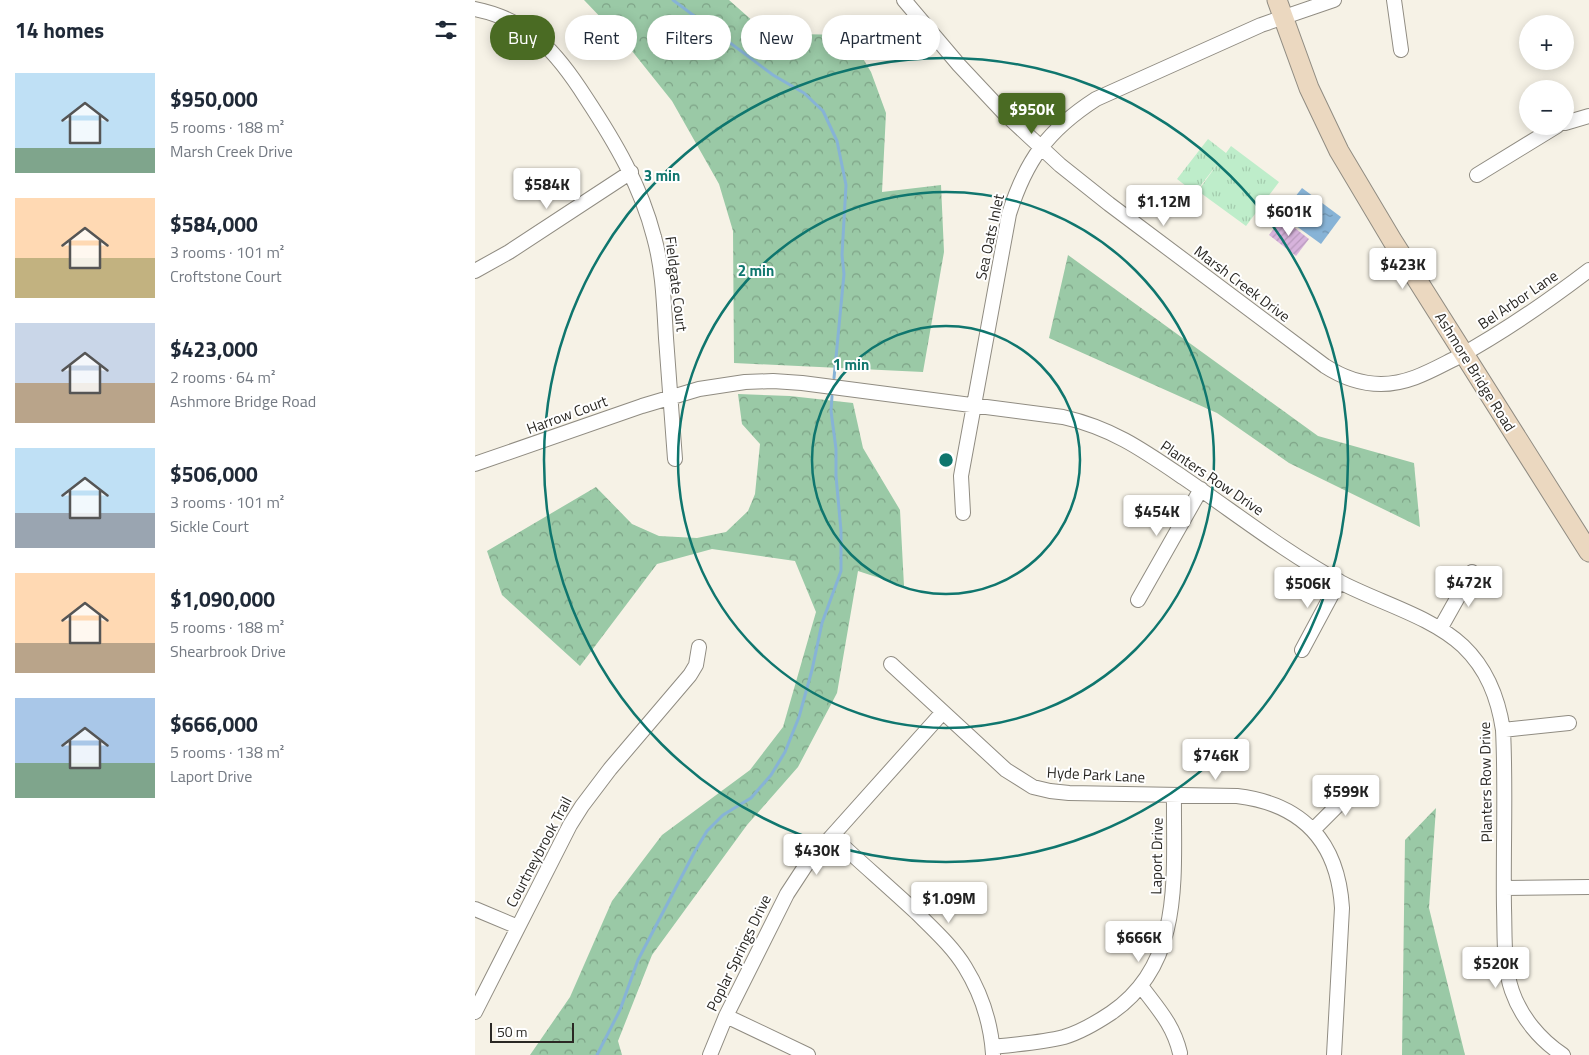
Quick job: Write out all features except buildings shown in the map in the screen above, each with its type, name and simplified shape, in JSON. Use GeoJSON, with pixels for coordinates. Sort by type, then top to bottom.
{"type":"FeatureCollection","features":[{"type":"Feature","properties":{"kind":"main road","name":"Ashmore Bridge Road"},"geometry":{"type":"LineString","coordinates":[[1280,9],[1309,88],[1339,151],[1391,240],[1589,552]]}},
{"type":"Feature","properties":{"kind":"street","name":"Marsh Creek Drive"},"geometry":{"type":"LineString","coordinates":[[904,0],[959,65],[1004,113],[1040,147],[1109,204],[1325,366],[1340,375],[1365,383],[1395,383],[1425,374],[1463,354]]}},
{"type":"Feature","properties":{"kind":"street","name":"Sea Oats Inlet"},"geometry":{"type":"LineString","coordinates":[[963,513],[961,476],[1009,214],[1026,171],[1040,147],[1078,111],[1096,99],[1261,25],[1280,9],[1334,0]]}},
{"type":"Feature","properties":{"kind":"street"},"geometry":{"type":"LineString","coordinates":[[1394,0],[1401,50]]}},
{"type":"Feature","properties":{"kind":"street","name":"Fieldgate Court"},"geometry":{"type":"LineString","coordinates":[[478,6],[518,25],[538,38],[555,54],[580,88],[631,172],[646,210],[659,257],[675,459]]}},
{"type":"Feature","properties":{"kind":"street"},"geometry":{"type":"LineString","coordinates":[[1574,120],[1589,116]]}},
{"type":"Feature","properties":{"kind":"street"},"geometry":{"type":"LineString","coordinates":[[1477,175],[1542,135]]}},
{"type":"Feature","properties":{"kind":"street"},"geometry":{"type":"LineString","coordinates":[[475,271],[509,252],[613,182],[631,172]]}},
{"type":"Feature","properties":{"kind":"street","name":"Bel Arbor Lane"},"geometry":{"type":"LineString","coordinates":[[1463,354],[1493,337],[1589,270]]}},
{"type":"Feature","properties":{"kind":"street","name":"Planters Row Drive"},"geometry":{"type":"LineString","coordinates":[[671,397],[716,386],[773,381],[802,383],[1063,417],[1096,426],[1137,446],[1301,558],[1339,581],[1440,629],[1464,648],[1485,674],[1500,708],[1503,730],[1505,959],[1512,990],[1521,1012],[1533,1029],[1562,1055]]}},
{"type":"Feature","properties":{"kind":"street","name":"Harrow Court"},"geometry":{"type":"LineString","coordinates":[[475,464],[671,397]]}},
{"type":"Feature","properties":{"kind":"street"},"geometry":{"type":"LineString","coordinates":[[1138,600],[1201,489]]}},
{"type":"Feature","properties":{"kind":"street"},"geometry":{"type":"LineString","coordinates":[[1440,629],[1472,572]]}},
{"type":"Feature","properties":{"kind":"street"},"geometry":{"type":"LineString","coordinates":[[1302,650],[1339,581]]}},
{"type":"Feature","properties":{"kind":"street","name":"Courtneybrook Trail"},"geometry":{"type":"LineString","coordinates":[[475,1012],[582,806],[610,769],[691,675],[696,665],[699,647]]}},
{"type":"Feature","properties":{"kind":"street","name":"Hyde Park Lane"},"geometry":{"type":"LineString","coordinates":[[891,664],[1006,770],[1033,787],[1069,793],[1256,798],[1291,812],[1313,830],[1329,853],[1341,890],[1342,908],[1334,1055]]}},
{"type":"Feature","properties":{"kind":"street","name":"Poplar Springs Drive"},"geometry":{"type":"LineString","coordinates":[[709,1055],[725,1016],[787,894],[806,865],[943,712]]}},
{"type":"Feature","properties":{"kind":"street"},"geometry":{"type":"LineString","coordinates":[[1503,730],[1569,723]]}},
{"type":"Feature","properties":{"kind":"street"},"geometry":{"type":"LineString","coordinates":[[1313,830],[1359,784]]}},
{"type":"Feature","properties":{"kind":"street","name":"Laport Drive"},"geometry":{"type":"LineString","coordinates":[[993,1051],[1062,1037],[1087,1028],[1117,1009],[1141,986],[1156,963],[1166,940],[1171,916],[1174,795]]}},
{"type":"Feature","properties":{"kind":"street"},"geometry":{"type":"LineString","coordinates":[[832,836],[903,900],[956,954],[971,977],[981,1000],[993,1051]]}},
{"type":"Feature","properties":{"kind":"street"},"geometry":{"type":"LineString","coordinates":[[1504,888],[1589,887]]}},
{"type":"Feature","properties":{"kind":"street"},"geometry":{"type":"LineString","coordinates":[[475,909],[518,927]]}},
{"type":"Feature","properties":{"kind":"street"},"geometry":{"type":"LineString","coordinates":[[1141,986],[1169,1023],[1176,1037],[1180,1053]]}},
{"type":"Feature","properties":{"kind":"street"},"geometry":{"type":"LineString","coordinates":[[725,1016],[808,1055]]}},
{"type":"Feature","properties":{"kind":"green space"},"geometry":{"type":"Polygon","coordinates":[[[584,0],[729,0],[746,15],[741,15],[741,60],[812,60],[812,34],[822,34],[822,60],[864,60],[871,72],[886,113],[882,192],[941,185],[944,252],[923,372],[734,363],[733,231],[719,184],[672,101],[637,57],[637,15],[598,15],[584,0]]]}},
{"type":"Feature","properties":{"kind":"green space"},"geometry":{"type":"Polygon","coordinates":[[[1208,139],[1226,153],[1231,146],[1279,182],[1246,226],[1198,191],[1221,159],[1195,193],[1177,179],[1208,139]]]}},
{"type":"Feature","properties":{"kind":"green space"},"geometry":{"type":"Polygon","coordinates":[[[1068,255],[1318,436],[1414,463],[1420,527],[1289,463],[1217,413],[1049,338],[1068,255]]]}},
{"type":"Feature","properties":{"kind":"green space"},"geometry":{"type":"Polygon","coordinates":[[[738,394],[790,396],[853,403],[863,448],[900,510],[904,586],[858,571],[837,693],[798,767],[747,825],[652,955],[618,1041],[622,1055],[530,1055],[570,997],[612,901],[662,835],[750,770],[783,727],[816,612],[795,561],[712,549],[657,564],[580,666],[502,595],[487,551],[596,487],[632,524],[659,536],[697,538],[726,532],[748,511],[755,494],[760,444],[742,424],[738,394]]]}},
{"type":"Feature","properties":{"kind":"green space"},"geometry":{"type":"Polygon","coordinates":[[[1436,808],[1429,908],[1465,1055],[1402,1055],[1405,840],[1436,808]]]}},
{"type":"Feature","properties":{"kind":"water"},"geometry":{"type":"Polygon","coordinates":[[[1302,188],[1341,217],[1321,244],[1281,215],[1302,188]]]}},
{"type":"Feature","properties":{"kind":"waterway"},"geometry":{"type":"LineString","coordinates":[[673,0],[773,75],[804,93],[823,111],[837,141],[846,185],[842,255],[844,274],[834,378]]}},
{"type":"Feature","properties":{"kind":"waterway"},"geometry":{"type":"LineString","coordinates":[[597,1055],[620,1010],[638,960],[695,851],[707,831],[723,815],[751,798],[771,775],[785,752],[799,717],[822,623],[841,571],[841,531],[836,476],[836,449],[831,411],[832,396]]}}]}
